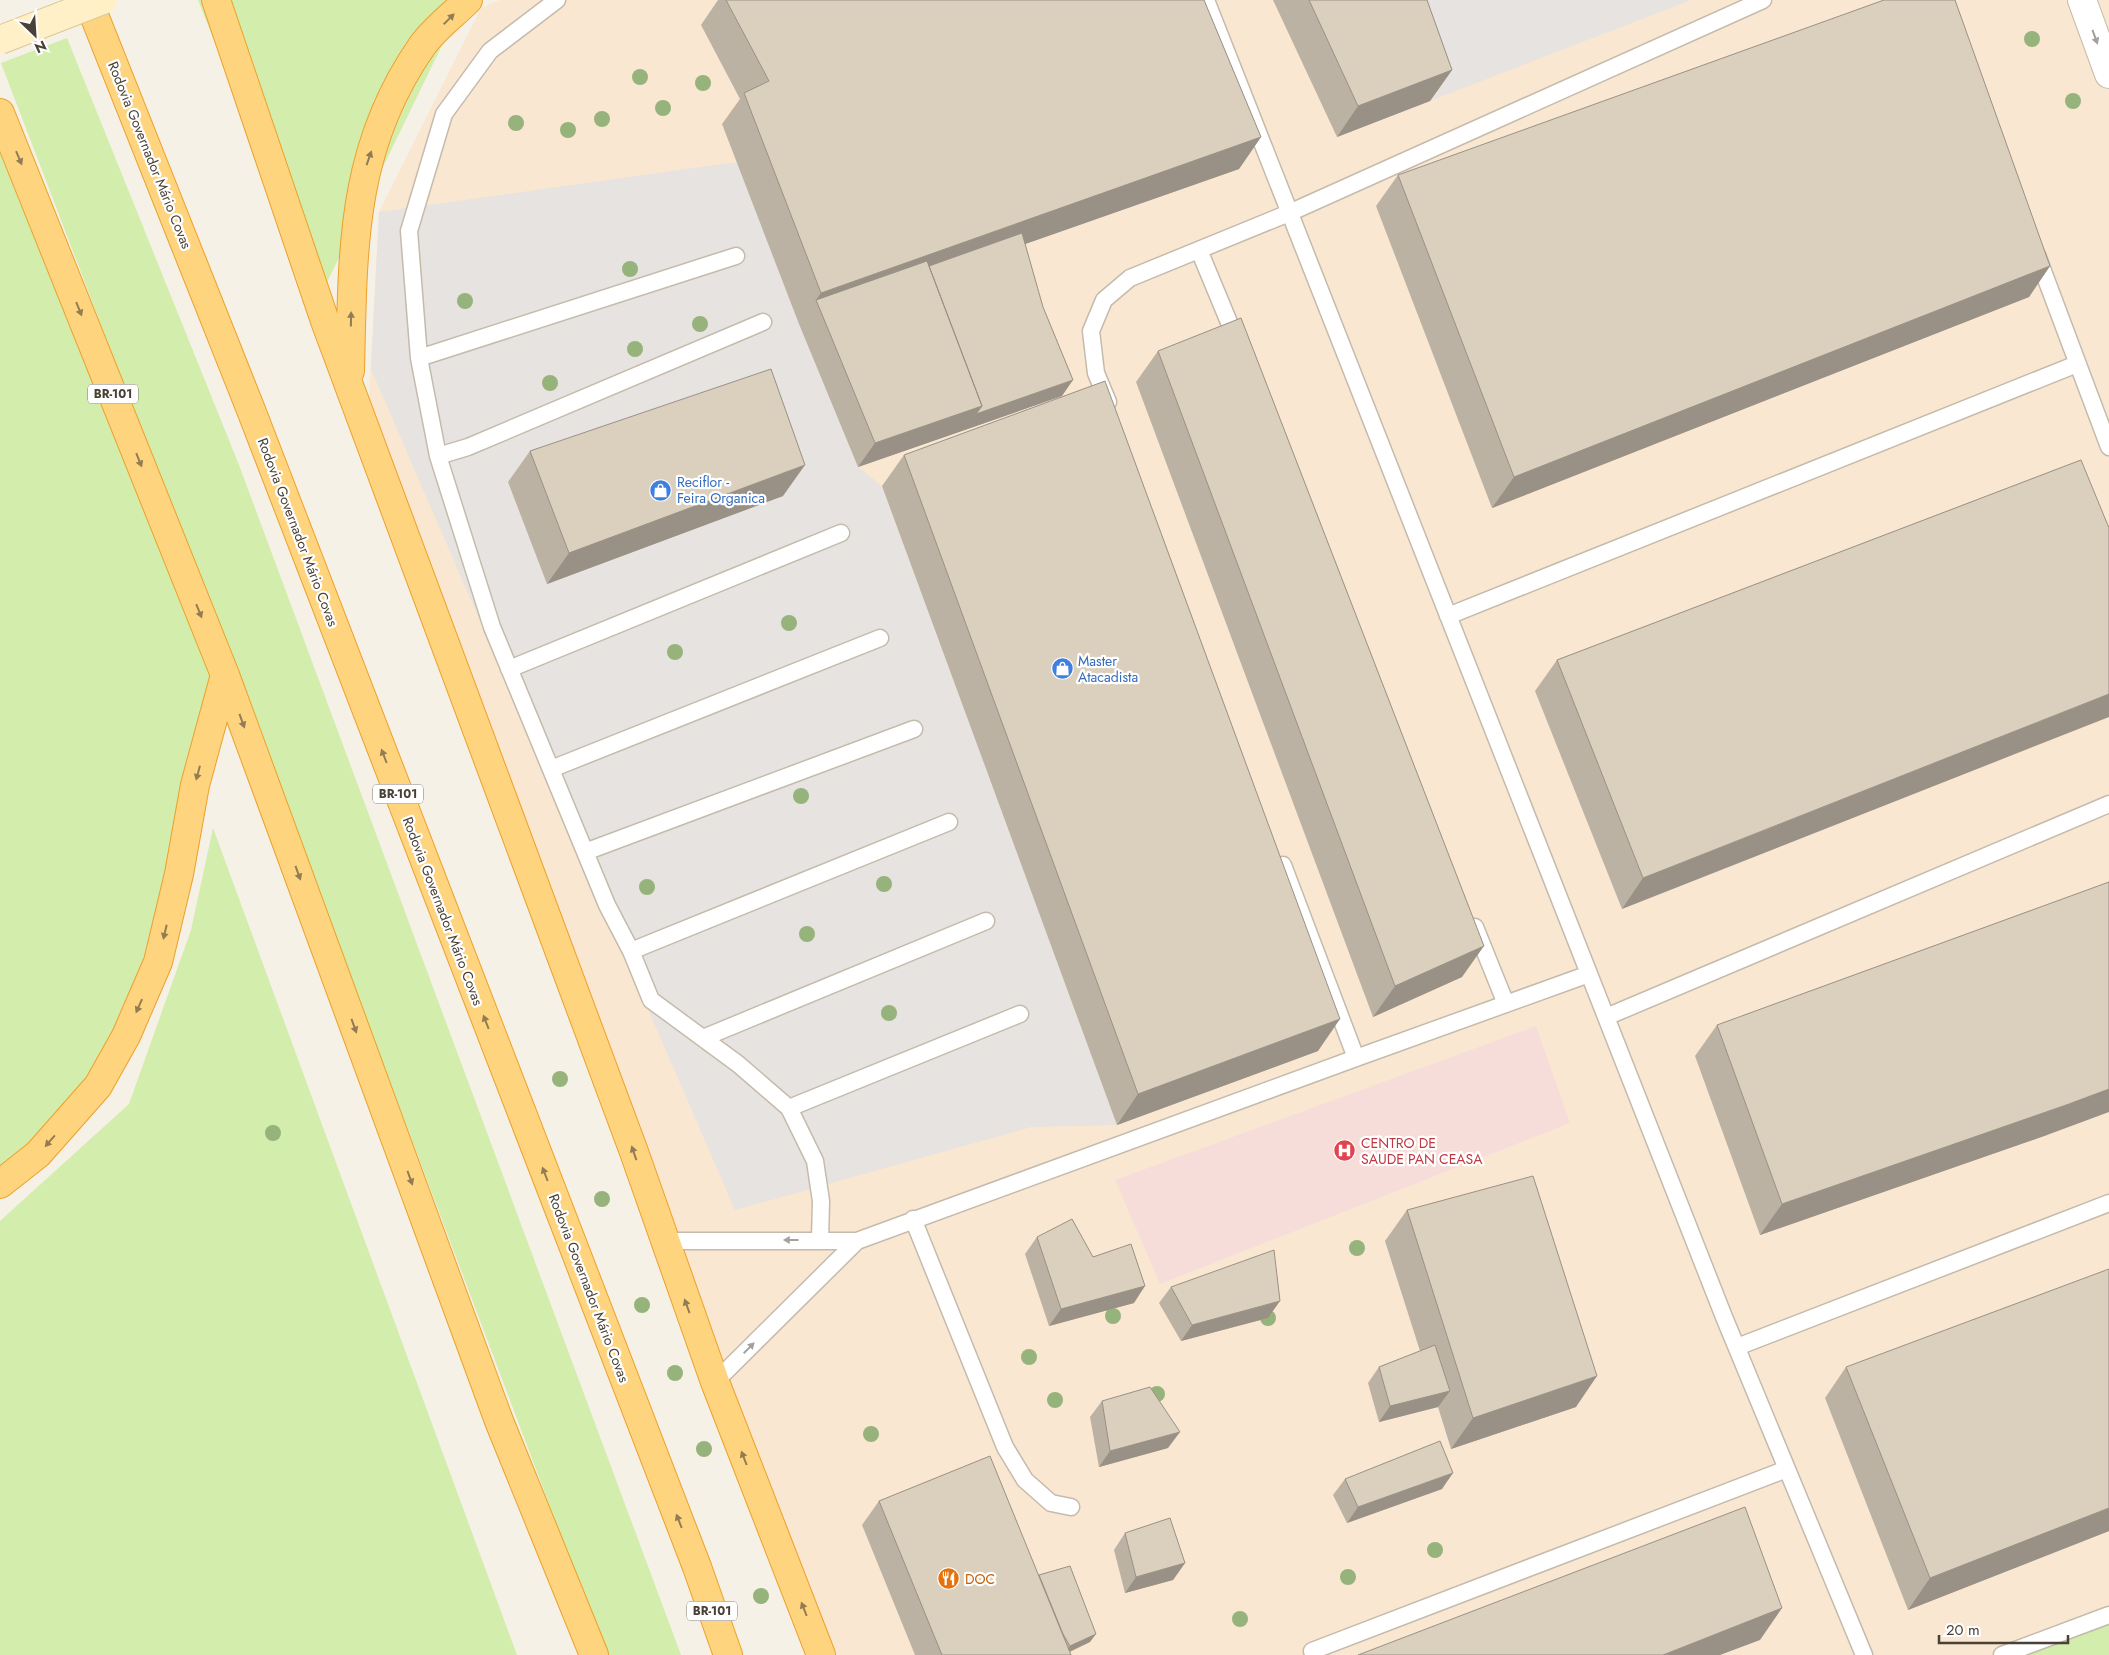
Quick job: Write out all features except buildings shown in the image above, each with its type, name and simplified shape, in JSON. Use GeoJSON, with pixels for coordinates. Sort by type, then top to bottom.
{"type":"FeatureCollection","features":[{"type":"Feature","properties":{"kind":"highway","name":"Rodovia Governador Mário Covas"},"geometry":{"type":"LineString","coordinates":[[88,0],[251,410],[697,1567],[728,1655]]}},
{"type":"Feature","properties":{"kind":"highway"},"geometry":{"type":"LineString","coordinates":[[216,0],[325,321],[634,1152],[663,1240],[714,1382],[821,1655]]}},
{"type":"Feature","properties":{"kind":"highway"},"geometry":{"type":"LineString","coordinates":[[350,385],[353,248],[364,172],[388,104],[423,45],[468,0]]}},
{"type":"Feature","properties":{"kind":"highway","name":"BR-101"},"geometry":{"type":"LineString","coordinates":[[0,113],[225,675],[499,1421],[594,1655]]}},
{"type":"Feature","properties":{"kind":"highway"},"geometry":{"type":"LineString","coordinates":[[0,1184],[38,1154],[98,1086],[126,1036],[158,962],[179,874],[195,786],[225,675]]}},
{"type":"Feature","properties":{"kind":"main road"},"geometry":{"type":"LineString","coordinates":[[0,40],[103,0]]}},
{"type":"Feature","properties":{"kind":"street"},"geometry":{"type":"LineString","coordinates":[[2082,0],[2109,74]]}},
{"type":"Feature","properties":{"kind":"lane"},"geometry":{"type":"LineString","coordinates":[[557,0],[490,51],[444,114],[409,232],[419,358],[438,456],[492,628],[607,905],[631,951],[651,1000],[738,1064],[789,1108],[815,1161],[821,1201],[820,1240]]}},
{"type":"Feature","properties":{"kind":"lane"},"geometry":{"type":"LineString","coordinates":[[1206,0],[1737,1347],[1864,1655]]}},
{"type":"Feature","properties":{"kind":"lane"},"geometry":{"type":"LineString","coordinates":[[1114,419],[1096,373],[1091,331],[1104,300],[1130,278],[1289,213],[1763,0]]}},
{"type":"Feature","properties":{"kind":"lane"},"geometry":{"type":"LineString","coordinates":[[2032,244],[2109,447]]}},
{"type":"Feature","properties":{"kind":"lane"},"geometry":{"type":"LineString","coordinates":[[1199,250],[1244,360]]}},
{"type":"Feature","properties":{"kind":"lane"},"geometry":{"type":"LineString","coordinates":[[419,358],[736,256]]}},
{"type":"Feature","properties":{"kind":"lane"},"geometry":{"type":"LineString","coordinates":[[438,456],[468,447],[763,322]]}},
{"type":"Feature","properties":{"kind":"lane"},"geometry":{"type":"LineString","coordinates":[[1448,616],[2077,364]]}},
{"type":"Feature","properties":{"kind":"lane"},"geometry":{"type":"LineString","coordinates":[[509,669],[841,533]]}},
{"type":"Feature","properties":{"kind":"lane"},"geometry":{"type":"LineString","coordinates":[[551,769],[880,638]]}},
{"type":"Feature","properties":{"kind":"lane"},"geometry":{"type":"LineString","coordinates":[[585,852],[914,728]]}},
{"type":"Feature","properties":{"kind":"lane"},"geometry":{"type":"LineString","coordinates":[[1606,1017],[2109,804]]}},
{"type":"Feature","properties":{"kind":"lane"},"geometry":{"type":"LineString","coordinates":[[631,951],[949,822]]}},
{"type":"Feature","properties":{"kind":"lane"},"geometry":{"type":"LineString","coordinates":[[1279,854],[1356,1058]]}},
{"type":"Feature","properties":{"kind":"lane"},"geometry":{"type":"LineString","coordinates":[[1469,912],[1506,1004]]}},
{"type":"Feature","properties":{"kind":"lane"},"geometry":{"type":"LineString","coordinates":[[704,1038],[986,921]]}},
{"type":"Feature","properties":{"kind":"lane"},"geometry":{"type":"LineString","coordinates":[[663,1240],[857,1241],[1589,974]]}},
{"type":"Feature","properties":{"kind":"lane"},"geometry":{"type":"LineString","coordinates":[[789,1108],[1020,1014]]}},
{"type":"Feature","properties":{"kind":"lane"},"geometry":{"type":"LineString","coordinates":[[1737,1347],[2109,1203]]}},
{"type":"Feature","properties":{"kind":"lane"},"geometry":{"type":"LineString","coordinates":[[913,1219],[1005,1447],[1025,1480],[1051,1503],[1072,1507]]}},
{"type":"Feature","properties":{"kind":"lane"},"geometry":{"type":"LineString","coordinates":[[714,1382],[857,1241]]}},
{"type":"Feature","properties":{"kind":"lane"},"geometry":{"type":"LineString","coordinates":[[1312,1651],[1787,1469]]}},
{"type":"Feature","properties":{"kind":"lane"},"geometry":{"type":"LineString","coordinates":[[2002,1655],[2109,1615]]}},
{"type":"Feature","properties":{"kind":"shaded area"},"geometry":{"type":"Polygon","coordinates":[[[500,0],[2109,0],[2109,1655],[835,1655],[733,1419],[367,432],[379,212],[481,8],[500,0]]]}},
{"type":"Feature","properties":{"kind":"shaded area"},"geometry":{"type":"Polygon","coordinates":[[[1395,0],[1691,0],[1430,101],[1395,0]]]}},
{"type":"Feature","properties":{"kind":"shaded area"},"geometry":{"type":"Polygon","coordinates":[[[737,162],[858,467],[882,486],[1117,1125],[1031,1127],[735,1210],[371,369],[379,212],[737,162]]]}},
{"type":"Feature","properties":{"kind":"shaded area","name":"CENTRO DE SAUDE PAN CEASA"},"geometry":{"type":"Polygon","coordinates":[[[1536,1026],[1570,1123],[1160,1284],[1115,1180],[1536,1026]]]}},
{"type":"Feature","properties":{"kind":"green space"},"geometry":{"type":"Polygon","coordinates":[[[198,0],[464,0],[317,303],[198,0]]]}},
{"type":"Feature","properties":{"kind":"green space"},"geometry":{"type":"Polygon","coordinates":[[[67,38],[239,465],[681,1655],[606,1655],[366,1018],[1,63],[67,38]]]}},
{"type":"Feature","properties":{"kind":"green space"},"geometry":{"type":"Polygon","coordinates":[[[0,113],[225,675],[126,1036],[0,1184],[0,113]]]}},
{"type":"Feature","properties":{"kind":"green space"},"geometry":{"type":"Polygon","coordinates":[[[213,828],[517,1655],[0,1655],[0,1221],[129,1104],[191,930],[213,828]]]}},
{"type":"Feature","properties":{"kind":"green space"},"geometry":{"type":"Polygon","coordinates":[[[2109,1617],[2109,1655],[2003,1655],[2109,1617]]]}},
{"type":"Feature","properties":{"kind":"place","name":"Reciflor - Feira Organica"},"geometry":{"type":"Point","coordinates":[661,490]}},
{"type":"Feature","properties":{"kind":"place","name":"Master Atacadista"},"geometry":{"type":"Point","coordinates":[1062,669]}},
{"type":"Feature","properties":{"kind":"place","name":"CENTRO DE SAUDE PAN CEASA"},"geometry":{"type":"Point","coordinates":[1345,1151]}},
{"type":"Feature","properties":{"kind":"place","name":"DOC"},"geometry":{"type":"Point","coordinates":[949,1579]}}]}
